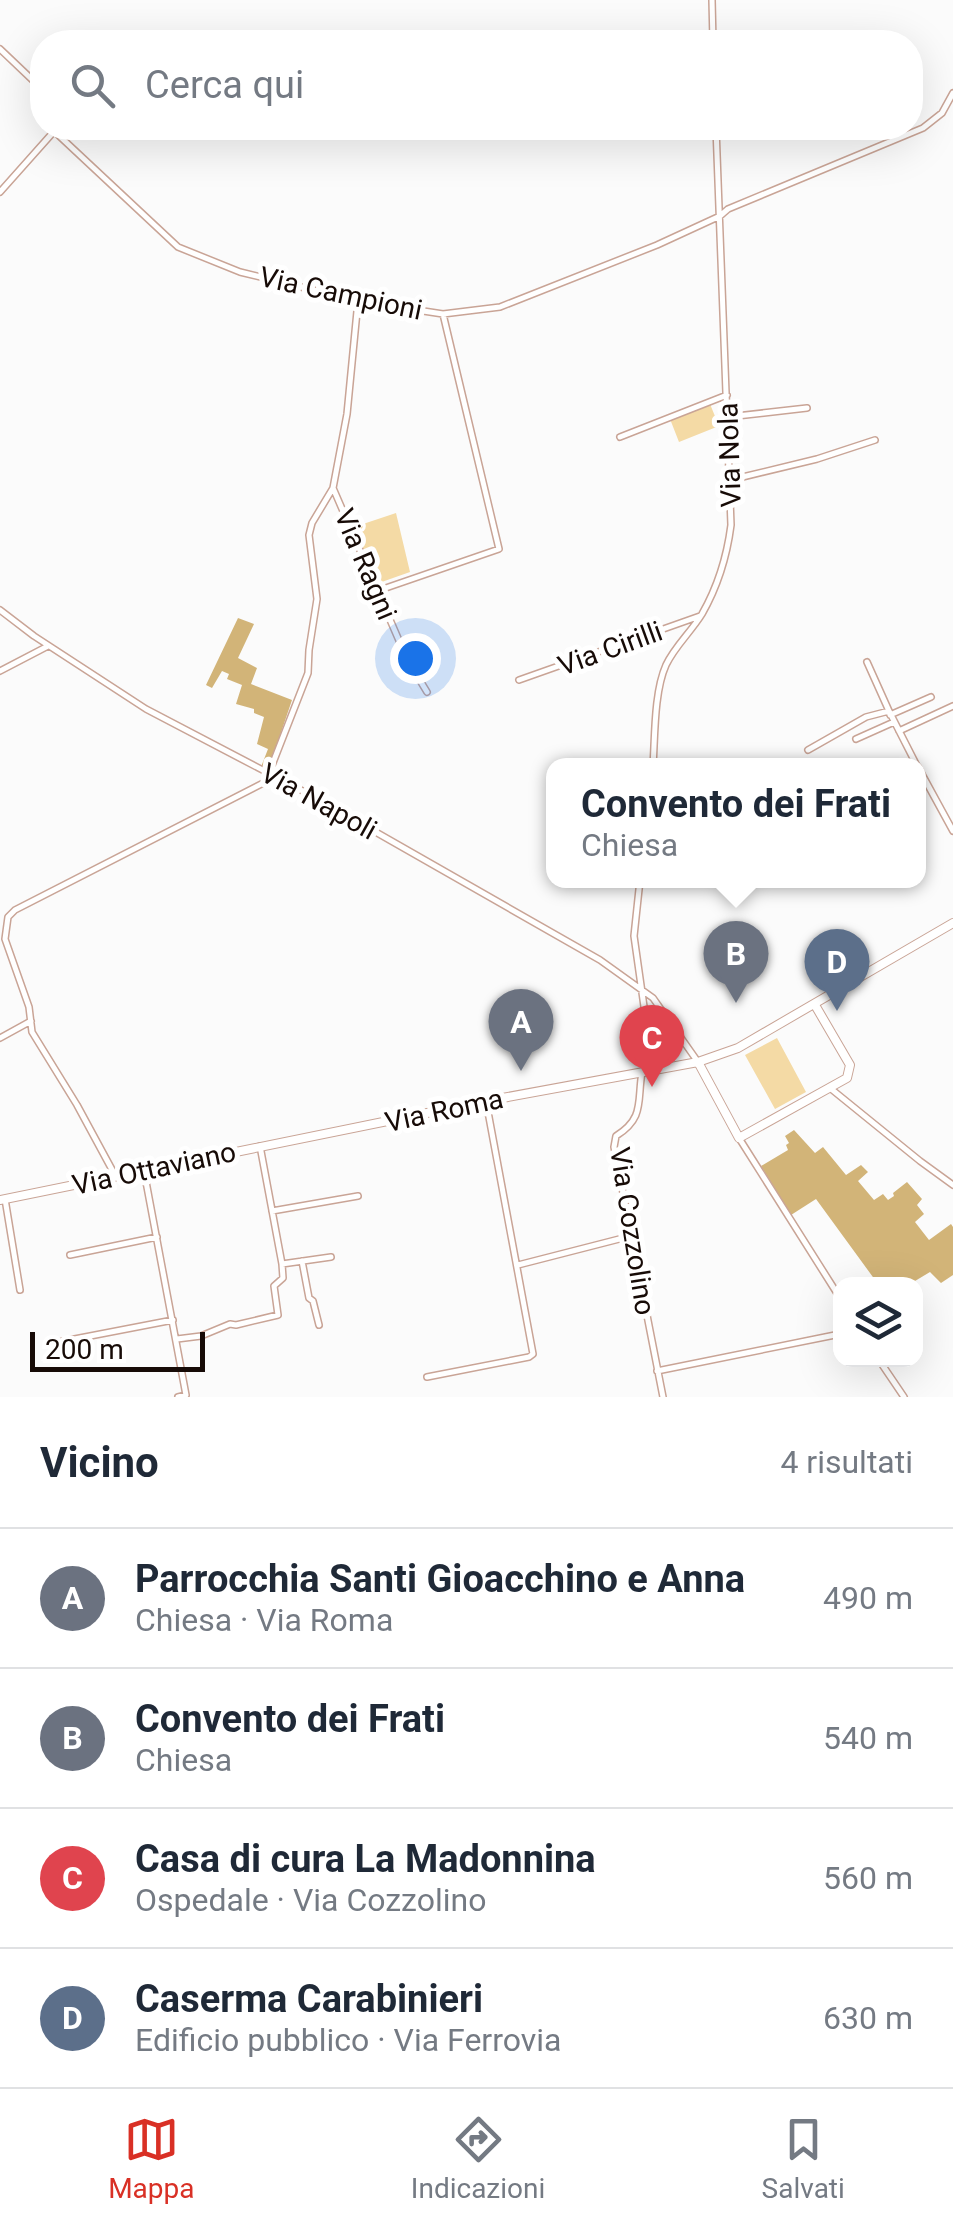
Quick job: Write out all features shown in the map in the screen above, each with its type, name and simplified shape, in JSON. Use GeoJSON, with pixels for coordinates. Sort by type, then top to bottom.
{"type":"FeatureCollection","features":[{"type":"Feature","properties":{"kind":"main road","name":"Via Roma"},"geometry":{"type":"LineString","coordinates":[[307,1137],[698,1062],[738,1048],[953,923]]}},
{"type":"Feature","properties":{"kind":"main road"},"geometry":{"type":"LineString","coordinates":[[698,1062],[740,1138],[847,1078],[850,1066],[815,1006]]}},
{"type":"Feature","properties":{"kind":"main road","name":"Via Ottaviano"},"geometry":{"type":"LineString","coordinates":[[2,1200],[307,1137]]}},
{"type":"Feature","properties":{"kind":"street"},"geometry":{"type":"LineString","coordinates":[[712,0],[713,30]]}},
{"type":"Feature","properties":{"kind":"street"},"geometry":{"type":"LineString","coordinates":[[0,48],[30,77]]}},
{"type":"Feature","properties":{"kind":"street","name":"Via Campioni"},"geometry":{"type":"LineString","coordinates":[[923,127],[942,112],[953,92]]}},
{"type":"Feature","properties":{"kind":"street"},"geometry":{"type":"LineString","coordinates":[[0,192],[46,140]]}},
{"type":"Feature","properties":{"kind":"street","name":"Via Campioni"},"geometry":{"type":"LineString","coordinates":[[67,140],[178,247],[240,272],[358,301],[443,314],[500,307],[657,244],[728,209],[893,140]]}},
{"type":"Feature","properties":{"kind":"street","name":"Via Nola"},"geometry":{"type":"LineString","coordinates":[[653,758],[664,670],[701,616],[718,582],[731,525],[717,140]]}},
{"type":"Feature","properties":{"kind":"street","name":"Via Ragni"},"geometry":{"type":"LineString","coordinates":[[272,775],[308,673],[317,598],[308,535],[334,488],[347,414],[358,301]]}},
{"type":"Feature","properties":{"kind":"street"},"geometry":{"type":"LineString","coordinates":[[378,591],[500,549],[443,314]]}},
{"type":"Feature","properties":{"kind":"street"},"geometry":{"type":"LineString","coordinates":[[620,437],[727,394]]}},
{"type":"Feature","properties":{"kind":"street"},"geometry":{"type":"LineString","coordinates":[[728,417],[807,408]]}},
{"type":"Feature","properties":{"kind":"street"},"geometry":{"type":"LineString","coordinates":[[730,480],[875,440]]}},
{"type":"Feature","properties":{"kind":"street","name":"Via Ragni"},"geometry":{"type":"LineString","coordinates":[[334,488],[407,659],[427,692]]}},
{"type":"Feature","properties":{"kind":"street","name":"Via Napoli"},"geometry":{"type":"LineString","coordinates":[[0,610],[48,646],[146,708],[600,960],[653,998],[698,1062]]}},
{"type":"Feature","properties":{"kind":"street","name":"Via Cirilli"},"geometry":{"type":"LineString","coordinates":[[520,680],[701,616]]}},
{"type":"Feature","properties":{"kind":"street"},"geometry":{"type":"LineString","coordinates":[[0,672],[48,646]]}},
{"type":"Feature","properties":{"kind":"street"},"geometry":{"type":"LineString","coordinates":[[867,662],[914,758]]}},
{"type":"Feature","properties":{"kind":"street"},"geometry":{"type":"LineString","coordinates":[[856,739],[931,696]]}},
{"type":"Feature","properties":{"kind":"street"},"geometry":{"type":"LineString","coordinates":[[899,731],[953,706]]}},
{"type":"Feature","properties":{"kind":"street"},"geometry":{"type":"LineString","coordinates":[[808,750],[866,718],[891,716]]}},
{"type":"Feature","properties":{"kind":"street"},"geometry":{"type":"LineString","coordinates":[[116,1177],[32,1032],[26,994],[5,939],[4,917],[272,775]]}},
{"type":"Feature","properties":{"kind":"street"},"geometry":{"type":"LineString","coordinates":[[926,781],[953,831]]}},
{"type":"Feature","properties":{"kind":"street"},"geometry":{"type":"LineString","coordinates":[[639,888],[634,932],[653,1070]]}},
{"type":"Feature","properties":{"kind":"street"},"geometry":{"type":"LineString","coordinates":[[0,1038],[30,1022]]}},
{"type":"Feature","properties":{"kind":"street","name":"Via Cozzolino"},"geometry":{"type":"LineString","coordinates":[[642,1072],[636,1118],[614,1138],[663,1397]]}},
{"type":"Feature","properties":{"kind":"street"},"geometry":{"type":"LineString","coordinates":[[830,1088],[953,1185]]}},
{"type":"Feature","properties":{"kind":"street"},"geometry":{"type":"LineString","coordinates":[[427,1377],[534,1354],[486,1101]]}},
{"type":"Feature","properties":{"kind":"street"},"geometry":{"type":"LineString","coordinates":[[740,1138],[833,1287]]}},
{"type":"Feature","properties":{"kind":"street"},"geometry":{"type":"LineString","coordinates":[[177,1339],[278,1315],[274,1286],[283,1278],[282,1264],[260,1146]]}},
{"type":"Feature","properties":{"kind":"street"},"geometry":{"type":"LineString","coordinates":[[144,1171],[186,1395],[178,1397]]}},
{"type":"Feature","properties":{"kind":"street"},"geometry":{"type":"LineString","coordinates":[[272,1211],[358,1196]]}},
{"type":"Feature","properties":{"kind":"street"},"geometry":{"type":"LineString","coordinates":[[2,1200],[20,1290]]}},
{"type":"Feature","properties":{"kind":"street"},"geometry":{"type":"LineString","coordinates":[[518,1265],[632,1236]]}},
{"type":"Feature","properties":{"kind":"street"},"geometry":{"type":"LineString","coordinates":[[70,1254],[158,1237]]}},
{"type":"Feature","properties":{"kind":"street"},"geometry":{"type":"LineString","coordinates":[[282,1264],[331,1257]]}},
{"type":"Feature","properties":{"kind":"street"},"geometry":{"type":"LineString","coordinates":[[302,1261],[308,1298],[319,1324]]}},
{"type":"Feature","properties":{"kind":"street"},"geometry":{"type":"LineString","coordinates":[[59,1342],[173,1320]]}},
{"type":"Feature","properties":{"kind":"street"},"geometry":{"type":"LineString","coordinates":[[657,1371],[833,1335]]}},
{"type":"Feature","properties":{"kind":"street"},"geometry":{"type":"LineString","coordinates":[[884,1367],[904,1397]]}},
{"type":"Feature","properties":{"kind":"shaded area"},"geometry":{"type":"Polygon","coordinates":[[[710,404],[719,426],[679,442],[670,419],[710,404]]]}},
{"type":"Feature","properties":{"kind":"shaded area"},"geometry":{"type":"Polygon","coordinates":[[[396,513],[410,572],[376,584],[351,528],[396,513]]]}},
{"type":"Feature","properties":{"kind":"shaded area"},"geometry":{"type":"Polygon","coordinates":[[[238,618],[254,624],[238,658],[257,668],[251,684],[292,700],[268,771],[261,767],[268,749],[257,744],[264,717],[254,713],[254,709],[236,704],[242,685],[227,679],[229,674],[222,671],[212,688],[206,685],[238,618]]]}},
{"type":"Feature","properties":{"kind":"shaded area"},"geometry":{"type":"Polygon","coordinates":[[[777,1038],[806,1092],[775,1109],[745,1055],[777,1038]]]}},
{"type":"Feature","properties":{"kind":"shaded area"},"geometry":{"type":"Polygon","coordinates":[[[794,1130],[815,1153],[823,1147],[846,1175],[861,1165],[868,1172],[858,1181],[874,1200],[883,1194],[888,1200],[907,1182],[922,1199],[917,1205],[924,1214],[915,1222],[929,1240],[951,1224],[953,1227],[953,1275],[941,1283],[930,1272],[922,1277],[873,1277],[816,1199],[791,1215],[761,1166],[788,1150],[785,1136],[794,1130]]]}},
{"type":"Feature","properties":{"kind":"place","name":"Convento dei Frati"},"geometry":{"type":"Point","coordinates":[736,1003]}},
{"type":"Feature","properties":{"kind":"place","name":"Caserma Carabinieri"},"geometry":{"type":"Point","coordinates":[837,1011]}},
{"type":"Feature","properties":{"kind":"place","name":"Parrocchia Santi Gioacchino e Anna"},"geometry":{"type":"Point","coordinates":[521,1071]}},
{"type":"Feature","properties":{"kind":"place","name":"Casa di cura La Madonnina"},"geometry":{"type":"Point","coordinates":[652,1087]}}]}
